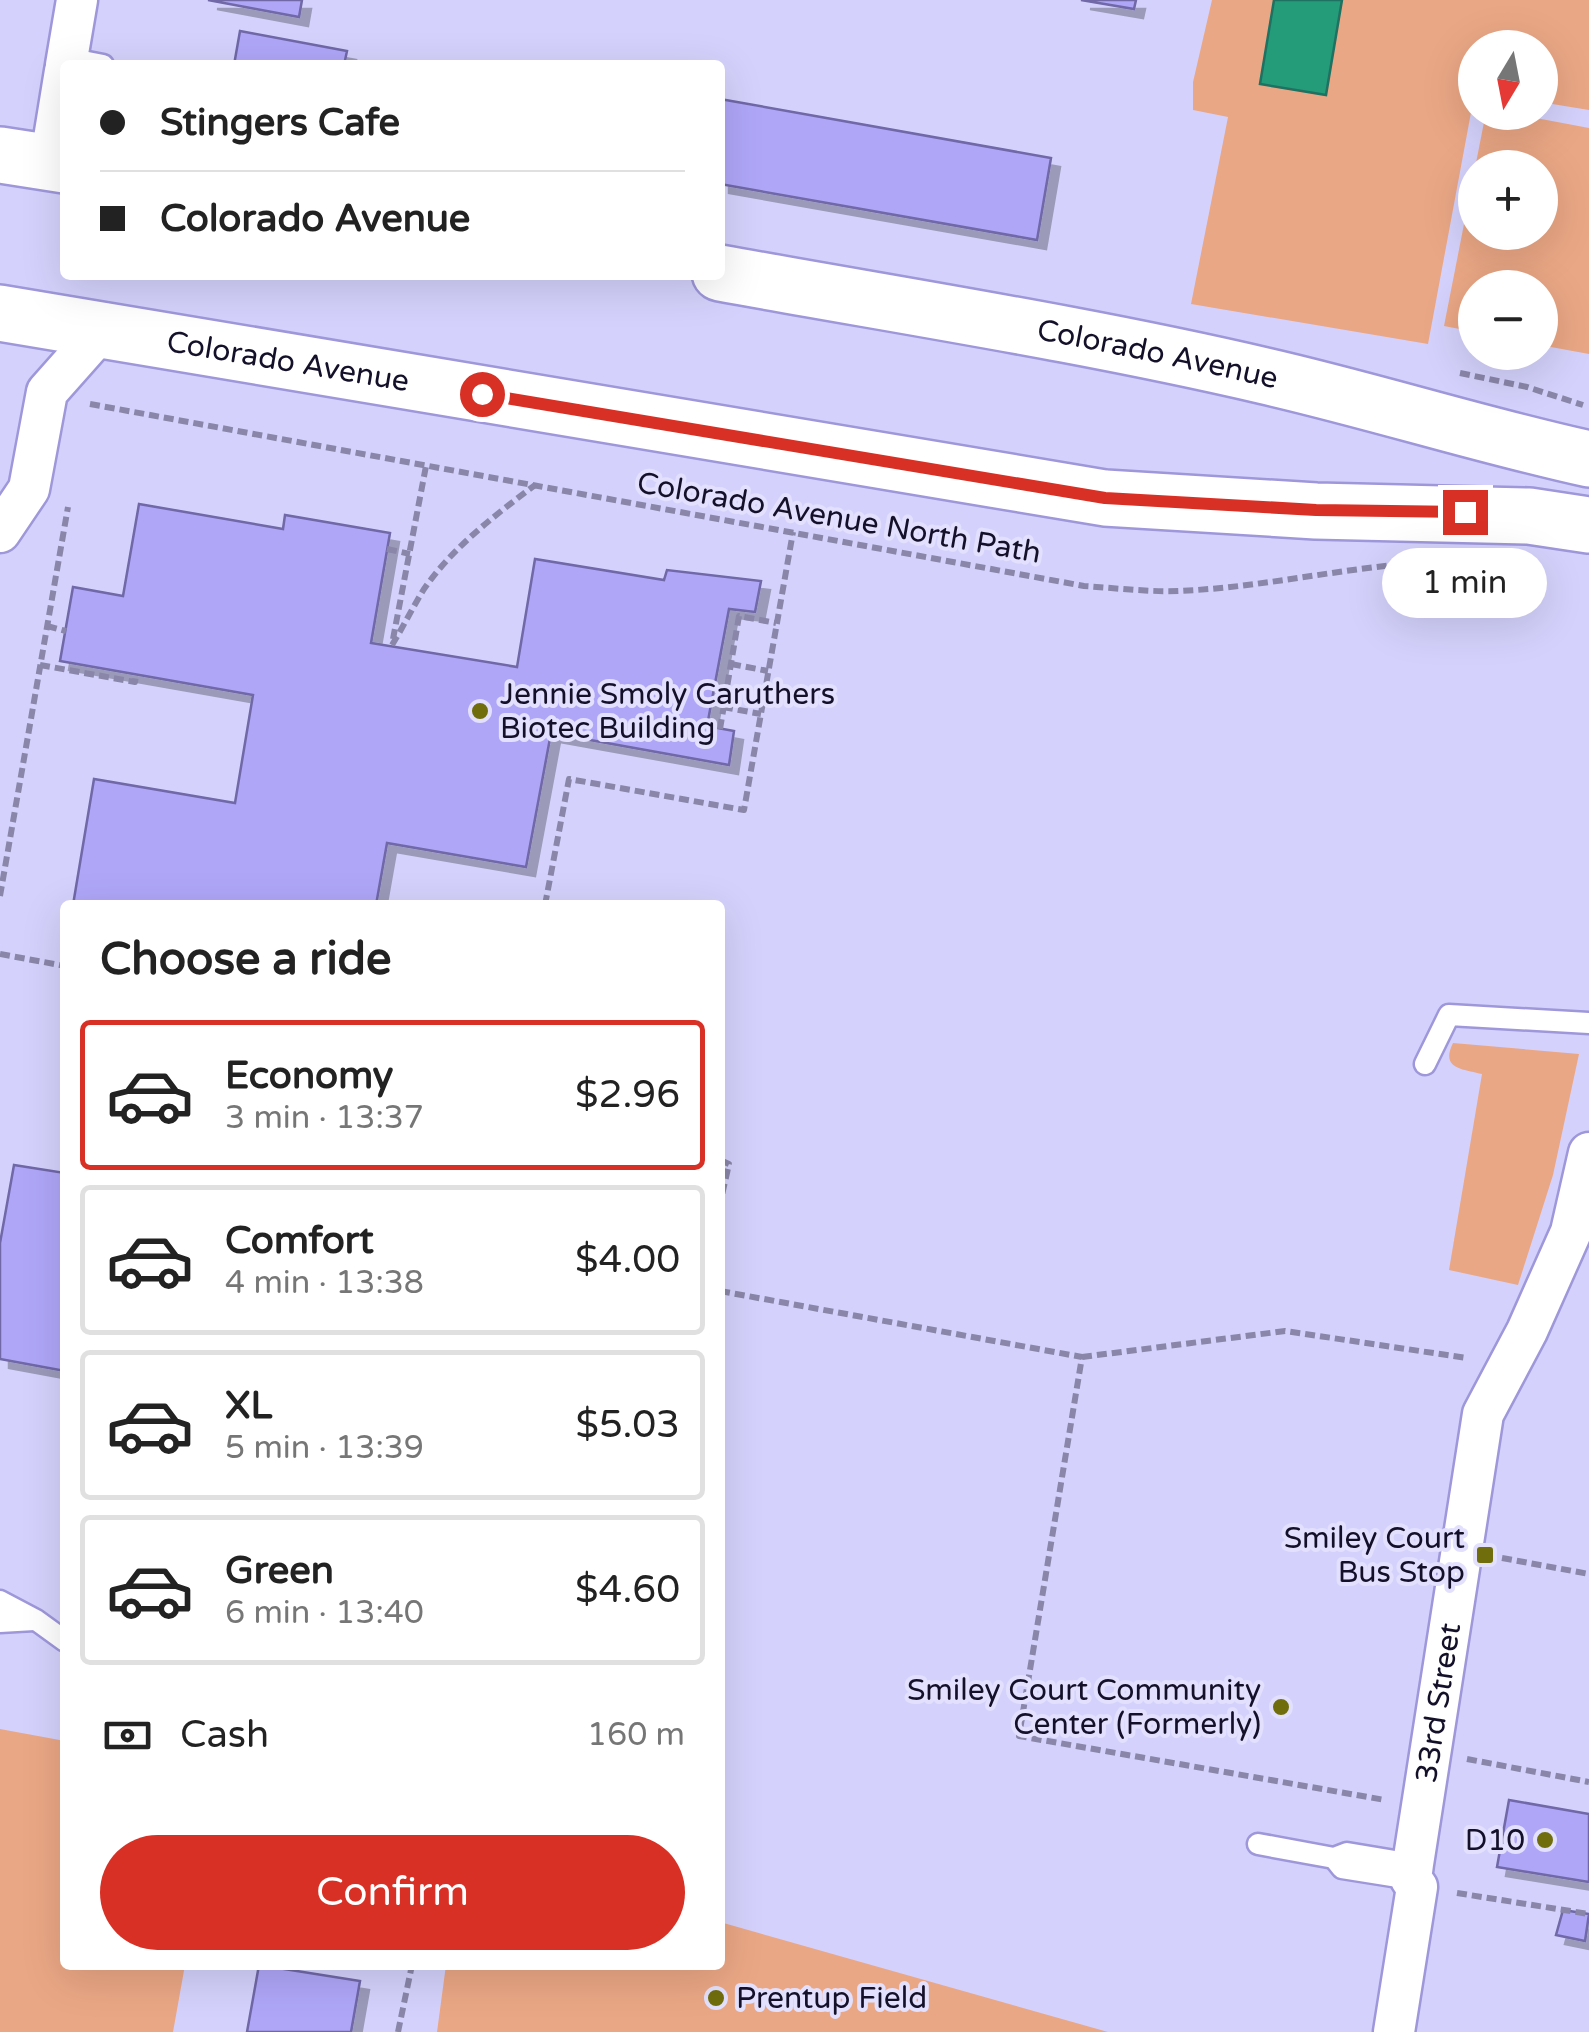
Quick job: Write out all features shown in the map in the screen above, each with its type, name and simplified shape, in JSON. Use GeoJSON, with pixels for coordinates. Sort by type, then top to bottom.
{"type":"FeatureCollection","features":[{"type":"Feature","properties":{"kind":"main road","name":"Colorado Avenue"},"geometry":{"type":"LineString","coordinates":[[725,274],[1266,376],[1500,440],[1589,458]]}},
{"type":"Feature","properties":{"kind":"main road","name":"Colorado Avenue"},"geometry":{"type":"LineString","coordinates":[[0,313],[1105,498],[1316,510],[1530,516],[1589,524]]}},
{"type":"Feature","properties":{"kind":"street"},"geometry":{"type":"LineString","coordinates":[[75,60],[78,0]]}},
{"type":"Feature","properties":{"kind":"street"},"geometry":{"type":"LineString","coordinates":[[38,161],[60,104]]}},
{"type":"Feature","properties":{"kind":"street"},"geometry":{"type":"LineString","coordinates":[[0,532],[29,489],[48,392],[102,330]]}},
{"type":"Feature","properties":{"kind":"street","name":"33rd Street"},"geometry":{"type":"LineString","coordinates":[[1394,2032],[1483,1414],[1571,1232],[1589,1153]]}},
{"type":"Feature","properties":{"kind":"lane"},"geometry":{"type":"LineString","coordinates":[[1425,1064],[1449,1016],[1589,1023]]}},
{"type":"Feature","properties":{"kind":"lane"},"geometry":{"type":"LineString","coordinates":[[0,1601],[60,1637]]}},
{"type":"Feature","properties":{"kind":"lane"},"geometry":{"type":"LineString","coordinates":[[0,1622],[36,1620]]}},
{"type":"Feature","properties":{"kind":"lane"},"geometry":{"type":"LineString","coordinates":[[1258,1844],[1334,1858],[1346,1852],[1414,1877]]}},
{"type":"Feature","properties":{"kind":"path","name":"Colorado Avenue North Path"},"geometry":{"type":"LineString","coordinates":[[83,422],[86,403],[1084,586],[1174,591],[1404,564]]}},
{"type":"Feature","properties":{"kind":"path"},"geometry":{"type":"LineString","coordinates":[[426,466],[392,645],[424,589],[451,556],[485,523],[535,485]]}},
{"type":"Feature","properties":{"kind":"path"},"geometry":{"type":"LineString","coordinates":[[0,896],[70,496]]}},
{"type":"Feature","properties":{"kind":"path"},"geometry":{"type":"LineString","coordinates":[[546,900],[569,779],[744,810],[792,532]]}},
{"type":"Feature","properties":{"kind":"path"},"geometry":{"type":"LineString","coordinates":[[387,549],[410,554]]}},
{"type":"Feature","properties":{"kind":"path"},"geometry":{"type":"LineString","coordinates":[[720,728],[739,616],[776,623]]}},
{"type":"Feature","properties":{"kind":"path"},"geometry":{"type":"LineString","coordinates":[[47,626],[66,630]]}},
{"type":"Feature","properties":{"kind":"path"},"geometry":{"type":"LineString","coordinates":[[731,664],[768,671]]}},
{"type":"Feature","properties":{"kind":"path"},"geometry":{"type":"LineString","coordinates":[[40,665],[135,682],[136,675]]}},
{"type":"Feature","properties":{"kind":"path"},"geometry":{"type":"LineString","coordinates":[[723,707],[761,714]]}},
{"type":"Feature","properties":{"kind":"path"},"geometry":{"type":"LineString","coordinates":[[0,954],[60,965]]}},
{"type":"Feature","properties":{"kind":"path"},"geometry":{"type":"LineString","coordinates":[[725,1292],[1082,1357],[1285,1331],[1509,1364]]}},
{"type":"Feature","properties":{"kind":"path"},"geometry":{"type":"LineString","coordinates":[[1082,1357],[1019,1736],[1424,1807]]}},
{"type":"Feature","properties":{"kind":"path"},"geometry":{"type":"LineString","coordinates":[[1462,1550],[1589,1574]]}},
{"type":"Feature","properties":{"kind":"path"},"geometry":{"type":"LineString","coordinates":[[1457,1758],[1589,1782]]}},
{"type":"Feature","properties":{"kind":"path"},"geometry":{"type":"LineString","coordinates":[[1414,1877],[1589,1914]]}},
{"type":"Feature","properties":{"kind":"path"},"geometry":{"type":"LineString","coordinates":[[398,2032],[411,1970]]}},
{"type":"Feature","properties":{"kind":"shaded area"},"geometry":{"type":"Polygon","coordinates":[[[1212,0],[1589,0],[1589,110],[1558,105],[1558,30],[1458,30],[1458,130],[1468,130],[1464,150],[1458,150],[1458,183],[1428,344],[1191,304],[1228,117],[1193,110],[1193,82],[1212,0]]]}},
{"type":"Feature","properties":{"kind":"shaded area"},"geometry":{"type":"Polygon","coordinates":[[[1274,0],[1342,0],[1326,95],[1260,84],[1274,0]]]}},
{"type":"Feature","properties":{"kind":"shaded area"},"geometry":{"type":"Polygon","coordinates":[[[1558,122],[1589,128],[1589,354],[1558,348],[1558,270],[1458,270],[1458,329],[1444,326],[1459,250],[1558,250],[1558,150],[1479,150],[1482,130],[1558,130],[1558,122]]]}},
{"type":"Feature","properties":{"kind":"shaded area"},"geometry":{"type":"Polygon","coordinates":[[[1453,1043],[1579,1054],[1553,1175],[1518,1285],[1449,1270],[1482,1074],[1451,1063],[1453,1043]]]}},
{"type":"Feature","properties":{"kind":"shaded area"},"geometry":{"type":"Polygon","coordinates":[[[0,1729],[60,1740],[60,1970],[184,1970],[173,2032],[0,2032],[0,1729]]]}},
{"type":"Feature","properties":{"kind":"shaded area","name":"Prentup Field"},"geometry":{"type":"Polygon","coordinates":[[[725,1923],[1108,2032],[437,2032],[445,1970],[725,1970],[725,1923]]]}},
{"type":"Feature","properties":{"kind":"building"},"geometry":{"type":"Polygon","coordinates":[[[208,0],[302,0],[299,17],[208,0]]]}},
{"type":"Feature","properties":{"kind":"building"},"geometry":{"type":"Polygon","coordinates":[[[1081,0],[1136,0],[1134,9],[1081,0]]]}},
{"type":"Feature","properties":{"kind":"building"},"geometry":{"type":"Polygon","coordinates":[[[240,31],[347,51],[345,60],[235,60],[240,31]]]}},
{"type":"Feature","properties":{"kind":"building"},"geometry":{"type":"Polygon","coordinates":[[[725,100],[1051,158],[1037,240],[725,185],[725,100]]]}},
{"type":"Feature","properties":{"kind":"building","name":"Jennie Smoly Caruthers Biotec Building"},"geometry":{"type":"Polygon","coordinates":[[[139,504],[283,529],[285,515],[390,533],[371,643],[517,667],[535,559],[664,580],[667,570],[761,581],[755,612],[729,609],[707,726],[734,731],[729,765],[551,733],[526,867],[387,843],[377,900],[74,900],[94,779],[235,803],[253,695],[60,661],[73,587],[123,596],[139,504]]]}},
{"type":"Feature","properties":{"kind":"building"},"geometry":{"type":"Polygon","coordinates":[[[14,1165],[60,1172],[60,1370],[0,1359],[0,1243],[14,1165]]]}},
{"type":"Feature","properties":{"kind":"building","name":"D10"},"geometry":{"type":"Polygon","coordinates":[[[1509,1800],[1589,1814],[1589,1882],[1497,1867],[1509,1800]]]}},
{"type":"Feature","properties":{"kind":"building"},"geometry":{"type":"Polygon","coordinates":[[[1563,1910],[1589,1914],[1585,1941],[1556,1935],[1563,1910]]]}},
{"type":"Feature","properties":{"kind":"building"},"geometry":{"type":"Polygon","coordinates":[[[258,1970],[291,1970],[360,1981],[351,2032],[247,2032],[258,1970]]]}},
{"type":"Feature","properties":{"kind":"place","name":"Jennie Smoly Caruthers Biotec Building"},"geometry":{"type":"Point","coordinates":[480,711]}},
{"type":"Feature","properties":{"kind":"place","name":"Smiley Court Bus Stop"},"geometry":{"type":"Point","coordinates":[1485,1555]}},
{"type":"Feature","properties":{"kind":"place","name":"Smiley Court Community Center (Formerly)"},"geometry":{"type":"Point","coordinates":[1281,1707]}},
{"type":"Feature","properties":{"kind":"place","name":"D10"},"geometry":{"type":"Point","coordinates":[1545,1840]}},
{"type":"Feature","properties":{"kind":"place","name":"Prentup Field"},"geometry":{"type":"Point","coordinates":[716,1998]}},
{"type":"Feature","properties":{"kind":"route"},"geometry":{"type":"LineString","coordinates":[[482,394],[1105,498],[1316,510],[1465,512]]}}]}
